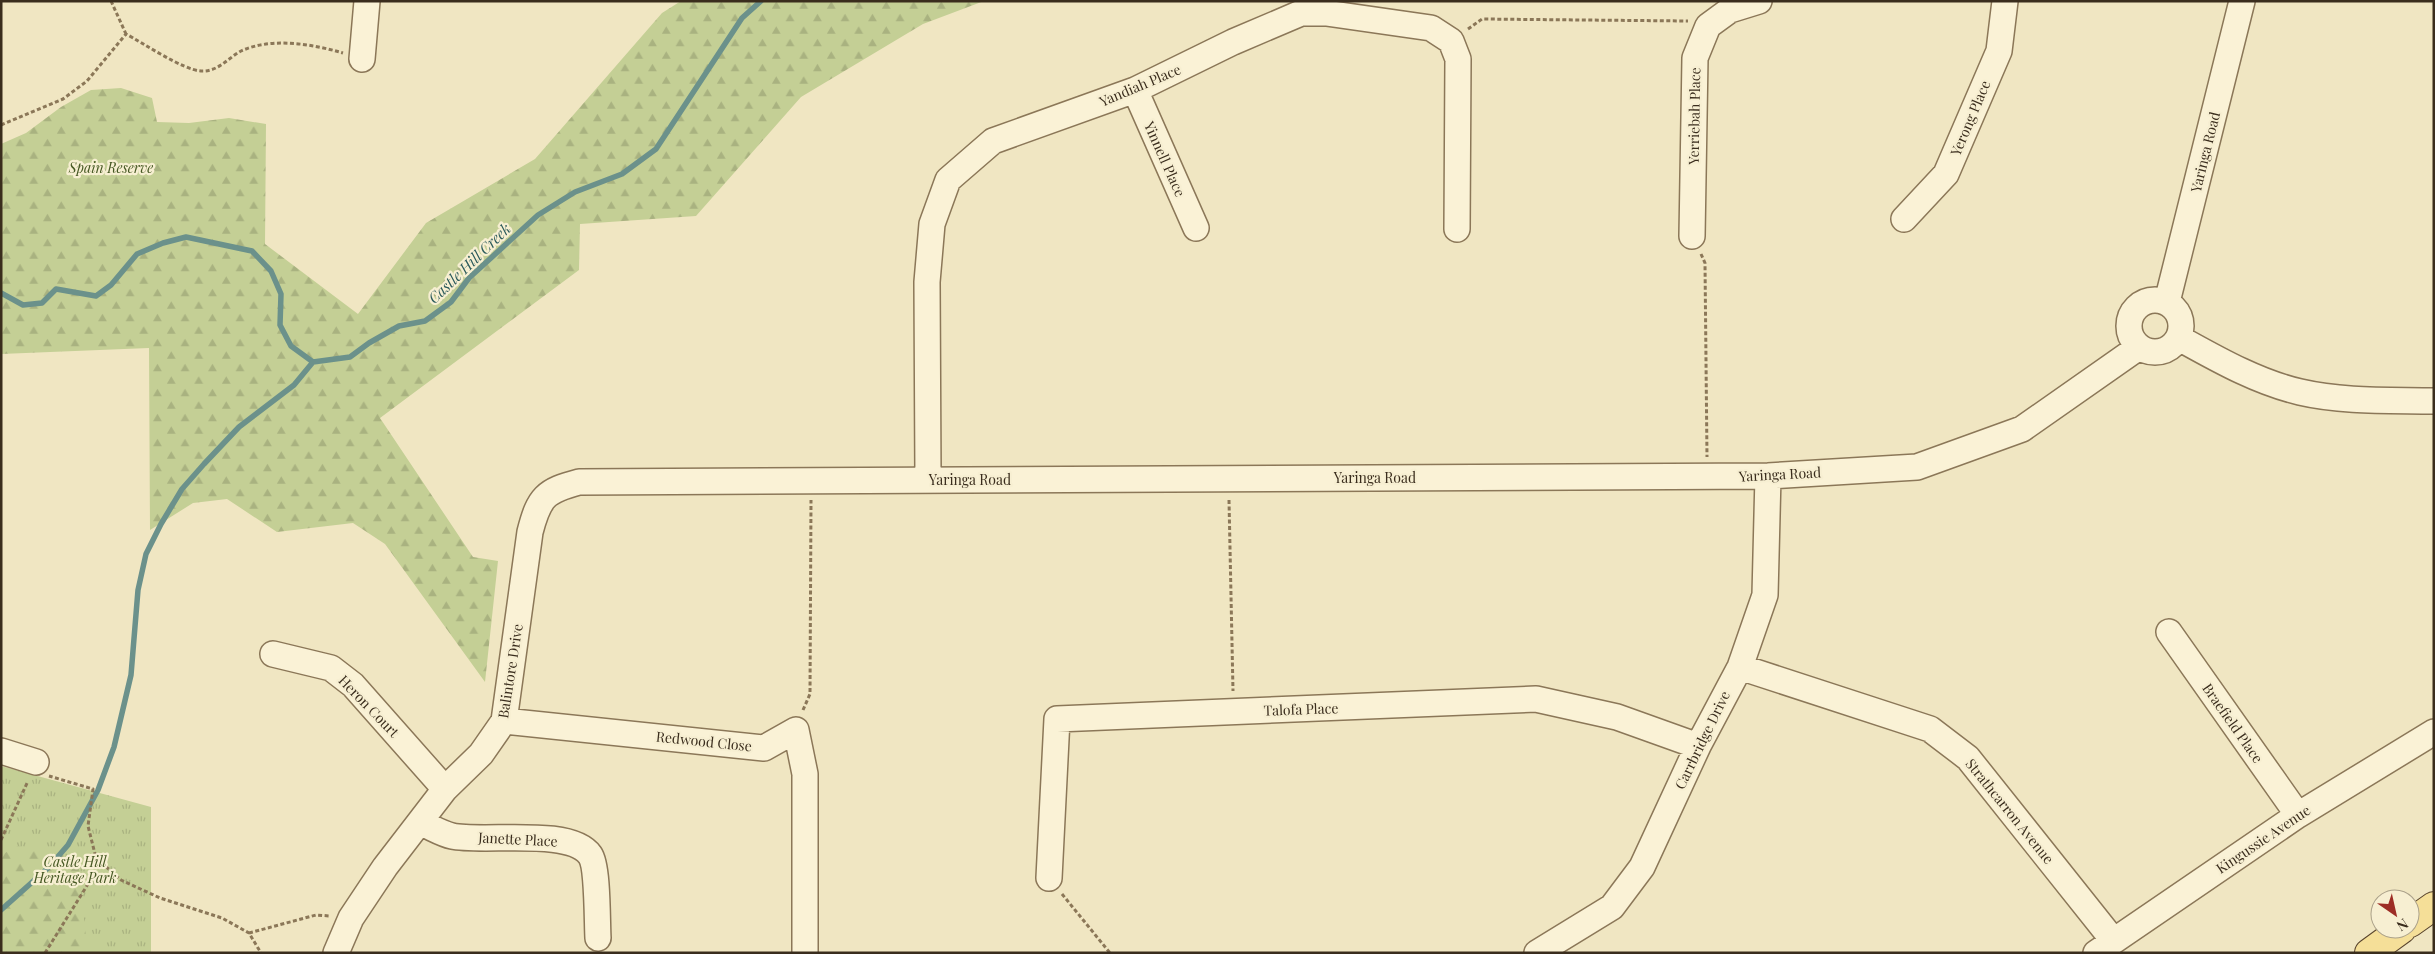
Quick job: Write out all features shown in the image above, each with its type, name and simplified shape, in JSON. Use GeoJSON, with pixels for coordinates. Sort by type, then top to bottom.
{"type":"FeatureCollection","features":[{"type":"Feature","properties":{"kind":"main road"},"geometry":{"type":"LineString","coordinates":[[2420,916],[2434,906]]}},
{"type":"Feature","properties":{"kind":"main road"},"geometry":{"type":"LineString","coordinates":[[2369,953],[2388,939]]}},
{"type":"Feature","properties":{"kind":"street"},"geometry":{"type":"LineString","coordinates":[[362,59],[367,1]]}},
{"type":"Feature","properties":{"kind":"street"},"geometry":{"type":"LineString","coordinates":[[1708,26],[1730,10],[1759,1]]}},
{"type":"Feature","properties":{"kind":"street","name":"Yerong Place"},"geometry":{"type":"LineString","coordinates":[[1904,219],[1946,174],[1999,51],[2005,1]]}},
{"type":"Feature","properties":{"kind":"street","name":"Yaringa Road"},"geometry":{"type":"LineString","coordinates":[[2167,302],[2242,1]]}},
{"type":"Feature","properties":{"kind":"street","name":"Yandiah Place"},"geometry":{"type":"LineString","coordinates":[[928,480],[928,272],[932,224],[948,180],[993,141],[1135,90],[1233,42],[1300,13],[1326,13],[1431,28],[1451,41]]}},
{"type":"Feature","properties":{"kind":"street","name":"Yerriebah Place"},"geometry":{"type":"LineString","coordinates":[[1692,236],[1695,58],[1708,26]]}},
{"type":"Feature","properties":{"kind":"street"},"geometry":{"type":"LineString","coordinates":[[1451,41],[1458,59],[1457,229]]}},
{"type":"Feature","properties":{"kind":"street","name":"Yinnell Place"},"geometry":{"type":"LineString","coordinates":[[1135,90],[1196,228]]}},
{"type":"Feature","properties":{"kind":"street"},"geometry":{"type":"LineString","coordinates":[[2160,300],[2167,302],[2177,311],[2181,331],[2179,338],[2170,348],[2150,352],[2139,347],[2133,341],[2129,321],[2140,304],[2160,300]]}},
{"type":"Feature","properties":{"kind":"street"},"geometry":{"type":"LineString","coordinates":[[2179,338],[2235,368],[2300,392],[2340,398],[2434,402]]}},
{"type":"Feature","properties":{"kind":"street","name":"Yaringa Road"},"geometry":{"type":"LineString","coordinates":[[579,482],[1228,477],[1768,476],[1917,467],[2022,429],[2139,347]]}},
{"type":"Feature","properties":{"kind":"street","name":"Carrbridge Drive"},"geometry":{"type":"LineString","coordinates":[[1537,953],[1612,907],[1642,867],[1698,746],[1740,667],[1765,595],[1768,476]]}},
{"type":"Feature","properties":{"kind":"street","name":"Balintore Drive"},"geometry":{"type":"LineString","coordinates":[[336,953],[351,918],[385,867],[421,823],[445,789],[481,754],[504,721],[530,532],[537,507],[554,488],[579,482]]}},
{"type":"Feature","properties":{"kind":"street","name":"Braefield Place"},"geometry":{"type":"LineString","coordinates":[[2169,632],[2298,815]]}},
{"type":"Feature","properties":{"kind":"street","name":"Heron Court"},"geometry":{"type":"LineString","coordinates":[[273,654],[331,668],[353,685],[445,789]]}},
{"type":"Feature","properties":{"kind":"street","name":"Strathcarron Avenue"},"geometry":{"type":"LineString","coordinates":[[1740,667],[1930,730],[1953,746],[1968,758],[2000,795],[2105,946]]}},
{"type":"Feature","properties":{"kind":"street","name":"Talofa Place"},"geometry":{"type":"LineString","coordinates":[[1049,878],[1057,719],[1536,699],[1618,717],[1698,746]]}},
{"type":"Feature","properties":{"kind":"street","name":"Redwood Close"},"geometry":{"type":"LineString","coordinates":[[504,721],[764,748],[796,730]]}},
{"type":"Feature","properties":{"kind":"street"},"geometry":{"type":"LineString","coordinates":[[796,730],[805,774],[805,953]]}},
{"type":"Feature","properties":{"kind":"street","name":"Kingussie Avenue"},"geometry":{"type":"LineString","coordinates":[[2105,946],[2298,815],[2434,732]]}},
{"type":"Feature","properties":{"kind":"street"},"geometry":{"type":"LineString","coordinates":[[1,751],[34,767]]}},
{"type":"Feature","properties":{"kind":"street","name":"Janette Place"},"geometry":{"type":"LineString","coordinates":[[421,823],[452,836],[555,840],[577,845],[590,855],[596,871],[598,938]]}},
{"type":"Feature","properties":{"kind":"path"},"geometry":{"type":"LineString","coordinates":[[111,1],[126,34],[183,65],[200,71],[215,69],[242,51],[274,44],[317,46],[362,59]]}},
{"type":"Feature","properties":{"kind":"path"},"geometry":{"type":"LineString","coordinates":[[1451,41],[1482,18],[1686,21],[1708,26]]}},
{"type":"Feature","properties":{"kind":"path"},"geometry":{"type":"LineString","coordinates":[[1,125],[64,99],[88,81],[126,34]]}},
{"type":"Feature","properties":{"kind":"path"},"geometry":{"type":"LineString","coordinates":[[1692,236],[1705,263],[1707,476]]}},
{"type":"Feature","properties":{"kind":"path"},"geometry":{"type":"LineString","coordinates":[[1228,477],[1233,712]]}},
{"type":"Feature","properties":{"kind":"path"},"geometry":{"type":"LineString","coordinates":[[796,730],[810,694],[812,480]]}},
{"type":"Feature","properties":{"kind":"path"},"geometry":{"type":"LineString","coordinates":[[1,840],[34,767],[93,789],[88,826],[96,858],[88,884],[45,953]]}},
{"type":"Feature","properties":{"kind":"path"},"geometry":{"type":"LineString","coordinates":[[96,858],[121,880],[160,898],[222,918],[249,933],[261,953]]}},
{"type":"Feature","properties":{"kind":"path"},"geometry":{"type":"LineString","coordinates":[[1049,878],[1110,953]]}},
{"type":"Feature","properties":{"kind":"path"},"geometry":{"type":"LineString","coordinates":[[249,933],[316,915],[351,918]]}},
{"type":"Feature","properties":{"kind":"green space","name":"Spain Reserve"},"geometry":{"type":"Polygon","coordinates":[[[681,1],[984,1],[923,24],[801,97],[696,216],[580,224],[579,270],[380,418],[473,557],[498,561],[485,682],[385,544],[353,523],[277,532],[227,499],[193,503],[150,530],[149,348],[1,354],[1,144],[26,133],[61,107],[91,90],[121,88],[152,98],[157,122],[189,123],[229,118],[266,124],[265,244],[358,314],[426,223],[535,159],[662,13],[681,1]]]}},
{"type":"Feature","properties":{"kind":"green space","name":"Castle Hill Heritage Park"},"geometry":{"type":"Polygon","coordinates":[[[1,766],[151,807],[151,953],[1,953],[1,766]]]}},
{"type":"Feature","properties":{"kind":"green space"},"geometry":{"type":"Polygon","coordinates":[[[18,846],[77,859],[88,953],[1,953],[1,855],[18,846]]]}},
{"type":"Feature","properties":{"kind":"waterway","name":"Castle Hill Creek"},"geometry":{"type":"LineString","coordinates":[[1,293],[23,305],[42,303],[56,289],[96,296],[111,285],[137,254],[163,243],[186,237],[252,251],[271,271],[281,294],[280,325],[291,346],[313,362],[350,357],[369,343],[399,326],[425,321],[451,302],[469,278],[538,215],[575,192],[622,174],[656,149],[742,18],[761,1]]}},
{"type":"Feature","properties":{"kind":"waterway"},"geometry":{"type":"LineString","coordinates":[[1,910],[48,868],[68,845],[98,790],[114,747],[131,675],[138,590],[146,554],[161,524],[182,489],[204,464],[239,427],[294,385],[313,362]]}}]}
